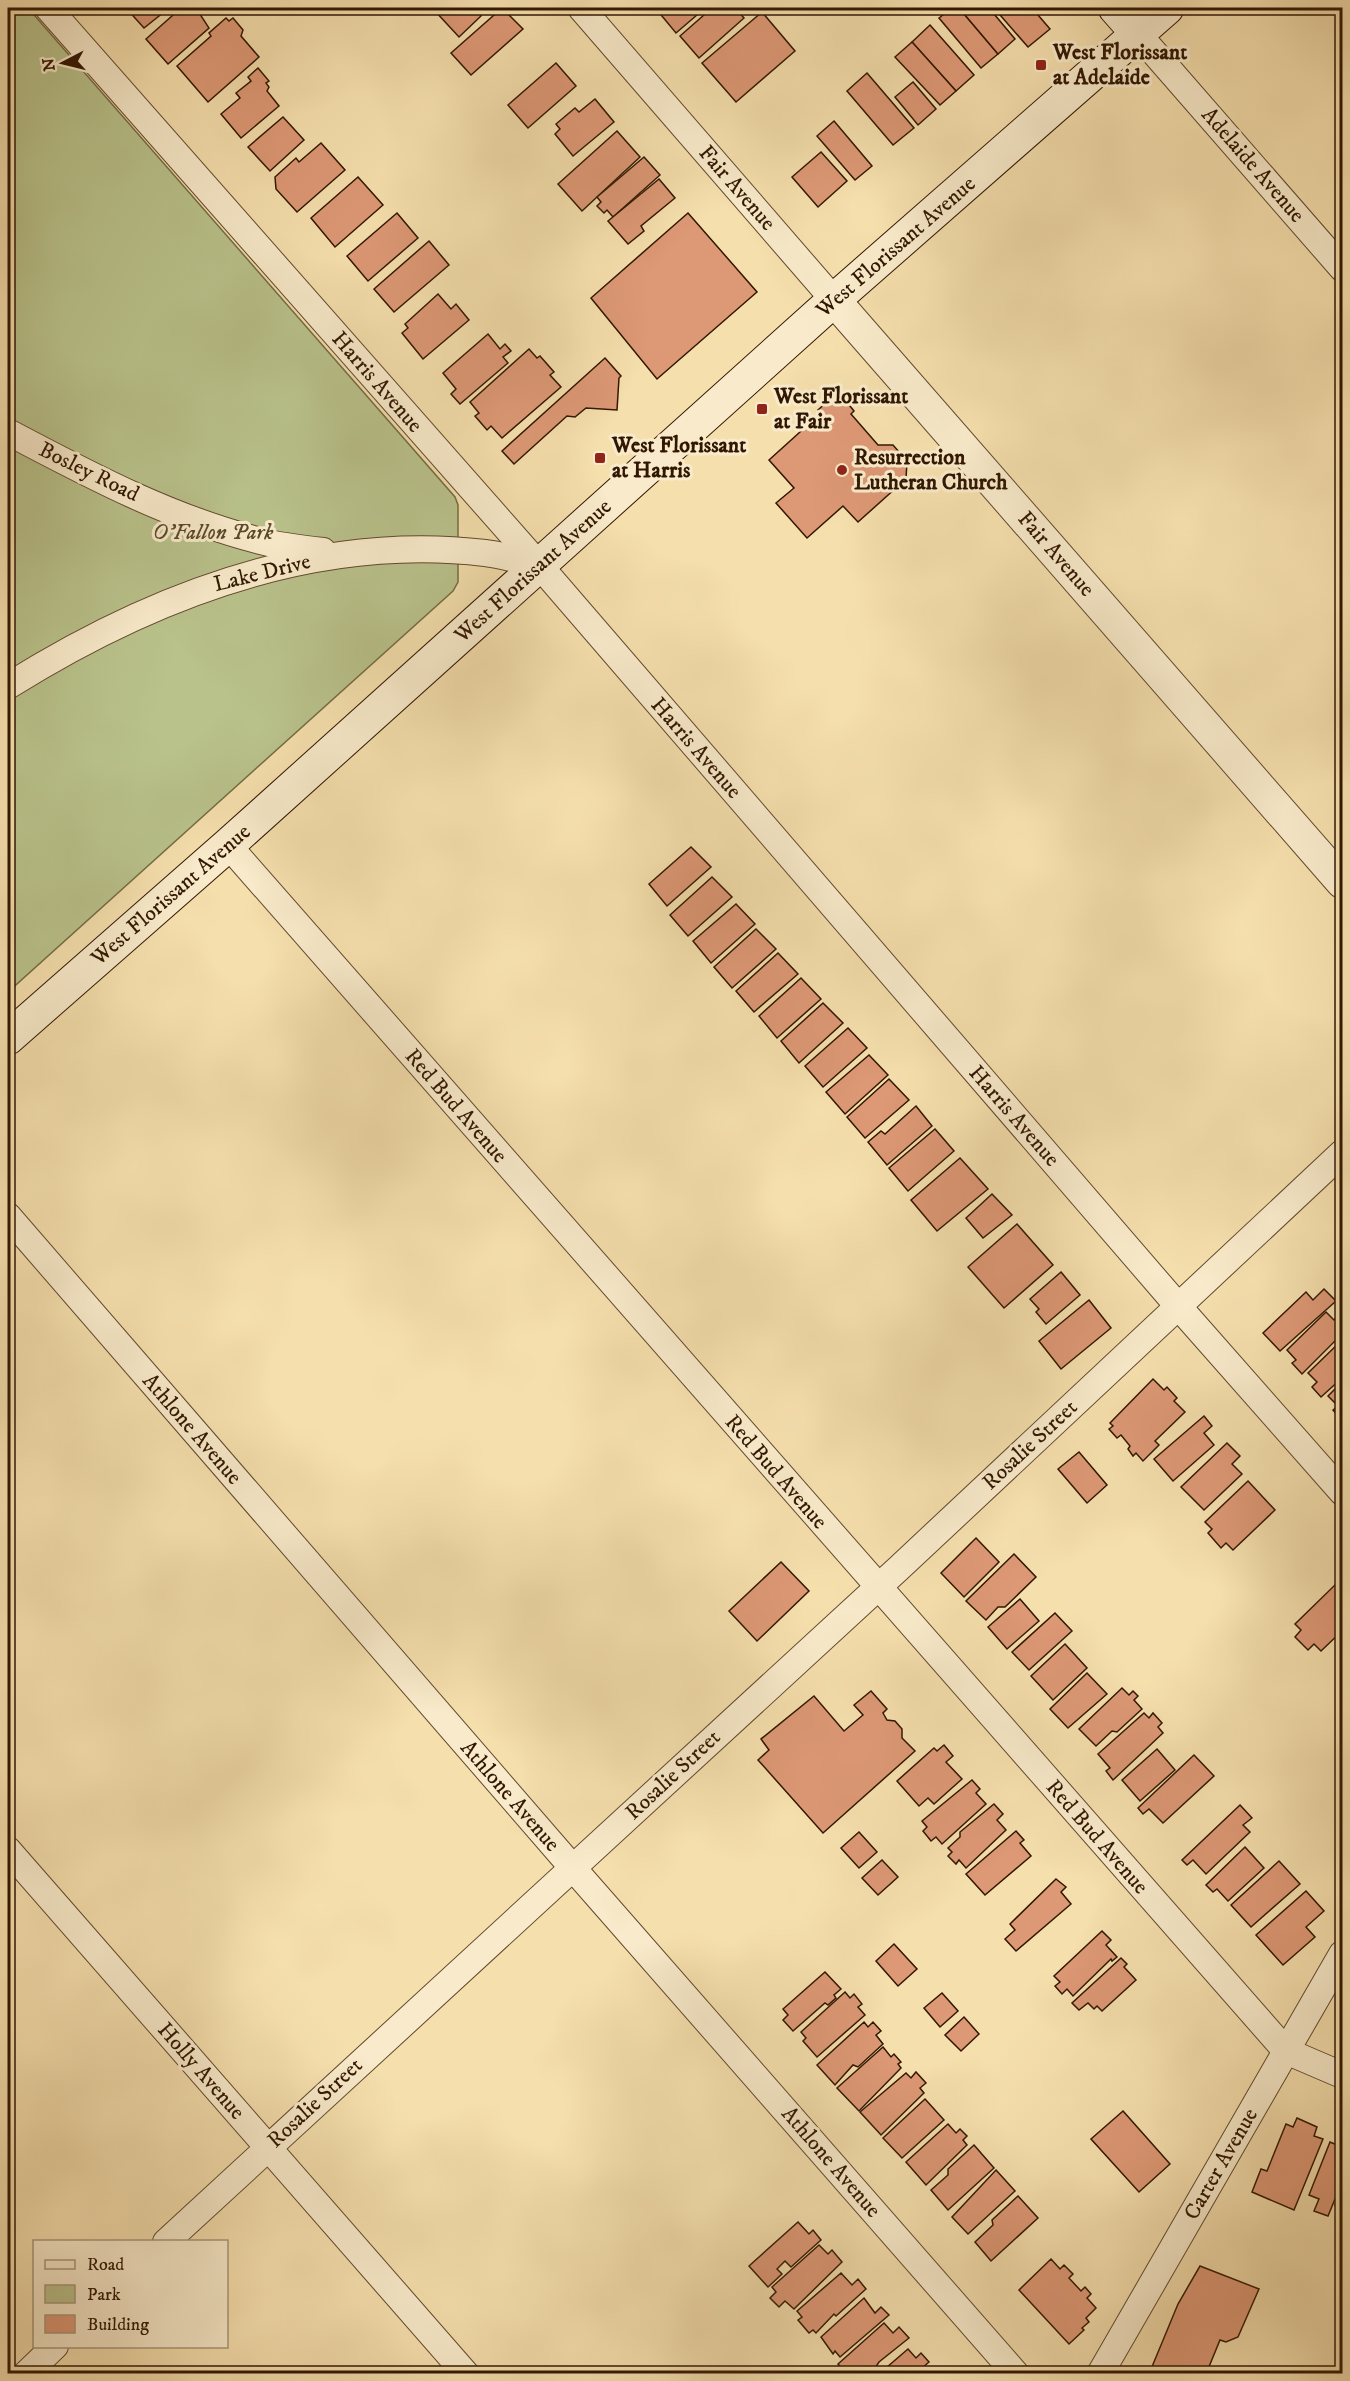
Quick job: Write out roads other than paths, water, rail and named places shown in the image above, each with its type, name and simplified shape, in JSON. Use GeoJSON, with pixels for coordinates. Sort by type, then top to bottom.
{"type":"FeatureCollection","features":[{"type":"Feature","properties":{"kind":"main road","name":"Adelaide Avenue"},"geometry":{"type":"LineString","coordinates":[[1115,8],[1138,34]]}},
{"type":"Feature","properties":{"kind":"main road","name":"West Florissant Avenue"},"geometry":{"type":"LineString","coordinates":[[8,1038],[228,845],[834,300],[1167,8]]}},
{"type":"Feature","properties":{"kind":"street","name":"Harris Avenue"},"geometry":{"type":"LineString","coordinates":[[48,8],[538,565],[1178,1306],[1342,1492]]}},
{"type":"Feature","properties":{"kind":"street","name":"Fair Avenue"},"geometry":{"type":"LineString","coordinates":[[581,8],[1342,882]]}},
{"type":"Feature","properties":{"kind":"street","name":"Adelaide Avenue"},"geometry":{"type":"LineString","coordinates":[[1138,34],[1342,268]]}},
{"type":"Feature","properties":{"kind":"street","name":"Bosley Road"},"geometry":{"type":"LineString","coordinates":[[8,432],[104,482],[190,519],[269,543],[344,555]]}},
{"type":"Feature","properties":{"kind":"street","name":"Lake Drive"},"geometry":{"type":"LineString","coordinates":[[8,686],[101,634],[192,592],[266,568],[344,555],[445,549],[488,553],[538,565]]}},
{"type":"Feature","properties":{"kind":"street","name":"Red Bud Avenue"},"geometry":{"type":"LineString","coordinates":[[228,845],[1286,2051],[1342,2075]]}},
{"type":"Feature","properties":{"kind":"street","name":"Rosalie Street"},"geometry":{"type":"LineString","coordinates":[[167,2240],[877,1587],[1342,1153]]}},
{"type":"Feature","properties":{"kind":"street","name":"Athlone Avenue"},"geometry":{"type":"LineString","coordinates":[[8,1216],[572,1867],[1016,2373]]}},
{"type":"Feature","properties":{"kind":"street","name":"Holly Avenue"},"geometry":{"type":"LineString","coordinates":[[8,1851],[466,2373]]}},
{"type":"Feature","properties":{"kind":"street","name":"Carter Avenue"},"geometry":{"type":"LineString","coordinates":[[1100,2373],[1342,1954]]}},
{"type":"Feature","properties":{"kind":"street"},"geometry":{"type":"LineString","coordinates":[[26,2373],[53,2348]]}},
{"type":"Feature","properties":{"kind":"place","name":"West Florissant at Adelaide"},"geometry":{"type":"Point","coordinates":[1041,65]}},
{"type":"Feature","properties":{"kind":"place","name":"West Florissant at Fair"},"geometry":{"type":"Point","coordinates":[762,409]}},
{"type":"Feature","properties":{"kind":"place","name":"West Florissant at Harris"},"geometry":{"type":"Point","coordinates":[600,458]}},
{"type":"Feature","properties":{"kind":"place","name":"Resurrection Lutheran Church"},"geometry":{"type":"Point","coordinates":[842,470]}},
{"type":"Feature","properties":{"kind":"park label","name":"O'Fallon Park"},"geometry":{"type":"Point","coordinates":[213,532]}}]}
